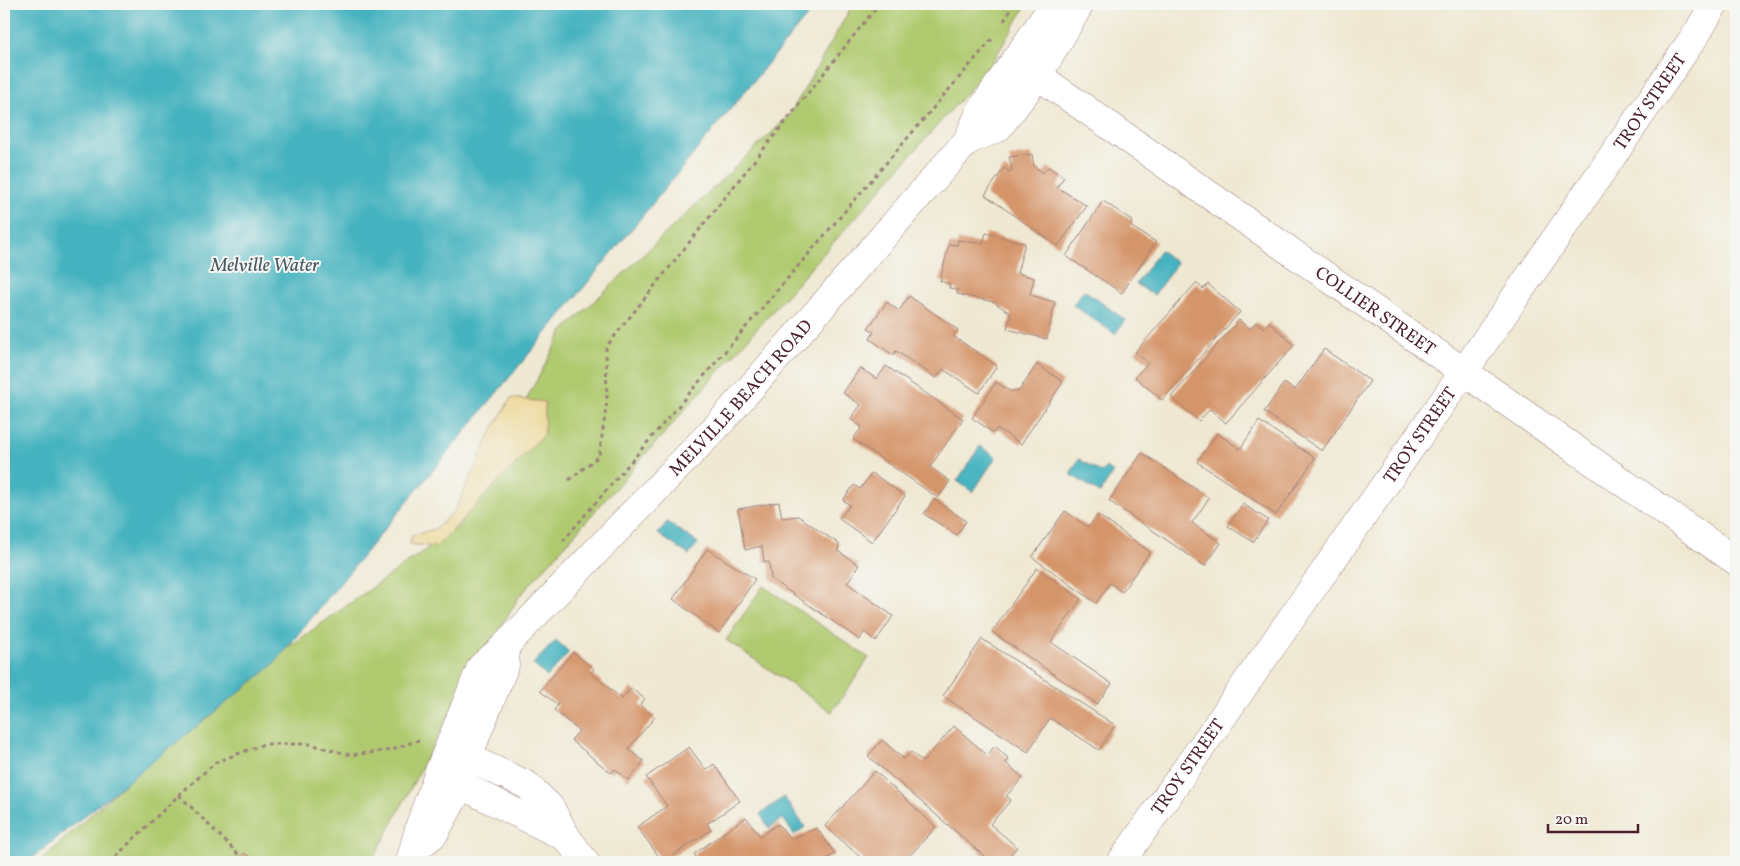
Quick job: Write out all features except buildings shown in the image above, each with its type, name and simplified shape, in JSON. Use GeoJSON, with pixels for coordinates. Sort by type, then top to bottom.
{"type":"FeatureCollection","features":[{"type":"Feature","properties":{"kind":"street","name":"MELVILLE BEACH ROAD"},"geometry":{"type":"LineString","coordinates":[[412,856],[434,834],[481,667],[505,646],[719,424],[967,141],[981,110],[1054,4]]}},
{"type":"Feature","properties":{"kind":"street","name":"MELVILLE BEACH ROAD"},"geometry":{"type":"LineString","coordinates":[[967,141],[998,128],[1038,76],[1080,4]]}},
{"type":"Feature","properties":{"kind":"street","name":"TROY STREET"},"geometry":{"type":"LineString","coordinates":[[1121,862],[1463,373],[1699,30],[1714,4]]}},
{"type":"Feature","properties":{"kind":"street","name":"COLLIER STREET"},"geometry":{"type":"LineString","coordinates":[[1015,60],[1736,562]]}},
{"type":"Feature","properties":{"kind":"street"},"geometry":{"type":"LineString","coordinates":[[454,766],[567,838],[585,862]]}},
{"type":"Feature","properties":{"kind":"path"},"geometry":{"type":"LineString","coordinates":[[569,480],[599,456],[607,402],[606,347],[879,4]]}},
{"type":"Feature","properties":{"kind":"path"},"geometry":{"type":"LineString","coordinates":[[1002,24],[1013,4]]}},
{"type":"Feature","properties":{"kind":"path"},"geometry":{"type":"LineString","coordinates":[[558,546],[999,31]]}},
{"type":"Feature","properties":{"kind":"path"},"geometry":{"type":"LineString","coordinates":[[110,862],[216,762],[264,744],[309,744],[351,755],[391,750],[423,739]]}},
{"type":"Feature","properties":{"kind":"path"},"geometry":{"type":"LineString","coordinates":[[179,795],[241,857]]}},
{"type":"Feature","properties":{"kind":"green space"},"geometry":{"type":"Polygon","coordinates":[[[853,4],[1027,4],[990,66],[519,597],[456,702],[372,862],[39,862],[225,692],[459,526],[563,331],[789,116],[853,4]]]}},
{"type":"Feature","properties":{"kind":"green space"},"geometry":{"type":"Polygon","coordinates":[[[763,586],[869,658],[832,712],[726,640],[763,586]]]}},
{"type":"Feature","properties":{"kind":"sand"},"geometry":{"type":"Polygon","coordinates":[[[511,398],[545,402],[544,434],[436,547],[410,544],[412,536],[437,528],[456,509],[493,429],[511,398]]]}},
{"type":"Feature","properties":{"kind":"water","name":"Melville Water"},"geometry":{"type":"Polygon","coordinates":[[[4,4],[817,4],[272,666],[27,862],[4,862],[4,4]]]}},
{"type":"Feature","properties":{"kind":"water"},"geometry":{"type":"Polygon","coordinates":[[[1160,250],[1177,263],[1154,295],[1136,284],[1160,250]]]}},
{"type":"Feature","properties":{"kind":"water"},"geometry":{"type":"Polygon","coordinates":[[[1084,290],[1125,320],[1115,334],[1073,305],[1084,290]]]}},
{"type":"Feature","properties":{"kind":"water"},"geometry":{"type":"Polygon","coordinates":[[[980,446],[996,457],[973,492],[957,481],[980,446]]]}},
{"type":"Feature","properties":{"kind":"water"},"geometry":{"type":"Polygon","coordinates":[[[1079,459],[1102,473],[1106,467],[1113,472],[1100,493],[1070,474],[1079,459]]]}},
{"type":"Feature","properties":{"kind":"water"},"geometry":{"type":"Polygon","coordinates":[[[667,522],[698,543],[689,555],[658,534],[667,522]]]}},
{"type":"Feature","properties":{"kind":"water"},"geometry":{"type":"Polygon","coordinates":[[[556,640],[569,652],[547,677],[533,664],[556,640]]]}},
{"type":"Feature","properties":{"kind":"water"},"geometry":{"type":"Polygon","coordinates":[[[784,797],[805,827],[794,835],[783,818],[769,828],[760,814],[784,797]]]}}]}
